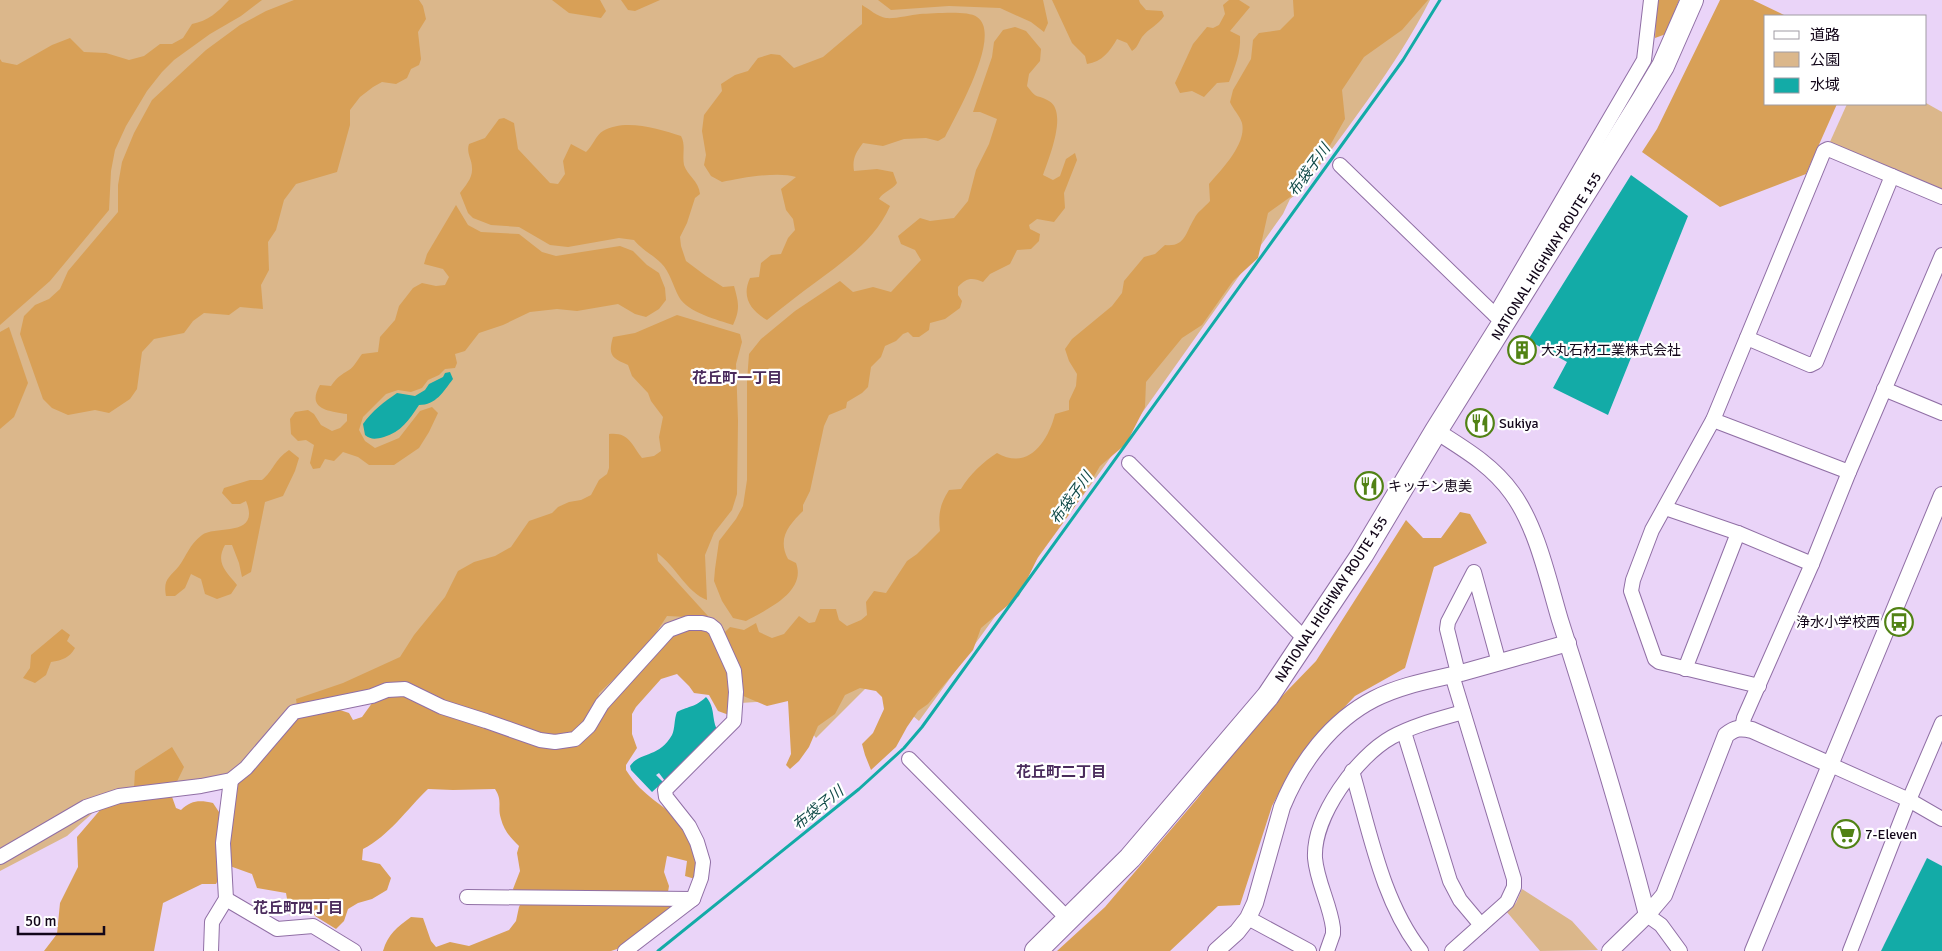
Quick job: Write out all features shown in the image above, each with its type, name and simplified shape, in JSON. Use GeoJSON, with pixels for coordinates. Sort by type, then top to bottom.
{"type":"FeatureCollection","features":[{"type":"Feature","properties":{"kind":"highway","name":"NATIONAL HIGHWAY ROUTE 155"},"geometry":{"type":"LineString","coordinates":[[1036,951],[1130,858],[1268,696],[1362,555],[1500,319],[1642,101],[1667,58],[1692,0]]}},
{"type":"Feature","properties":{"kind":"street"},"geometry":{"type":"LineString","coordinates":[[1340,165],[1500,319],[1644,60],[1651,0]]}},
{"type":"Feature","properties":{"kind":"street"},"geometry":{"type":"LineString","coordinates":[[1759,686],[1685,669],[1659,662],[1655,659],[1631,591],[1632,580],[1648,538],[1714,420],[1824,151],[1828,149],[1942,197]]}},
{"type":"Feature","properties":{"kind":"street"},"geometry":{"type":"LineString","coordinates":[[1747,338],[1810,365],[1816,362],[1892,176]]}},
{"type":"Feature","properties":{"kind":"street"},"geometry":{"type":"LineString","coordinates":[[1742,728],[1744,718],[1812,564],[1849,472],[1942,255]]}},
{"type":"Feature","properties":{"kind":"street"},"geometry":{"type":"LineString","coordinates":[[1884,389],[1942,413]]}},
{"type":"Feature","properties":{"kind":"street"},"geometry":{"type":"LineString","coordinates":[[1714,420],[1849,472]]}},
{"type":"Feature","properties":{"kind":"street"},"geometry":{"type":"LineString","coordinates":[[1436,431],[1481,460],[1498,475],[1513,494],[1534,538],[1568,643],[1637,874],[1647,915],[1661,925],[1680,951]]}},
{"type":"Feature","properties":{"kind":"street"},"geometry":{"type":"LineString","coordinates":[[1129,463],[1306,640]]}},
{"type":"Feature","properties":{"kind":"street"},"geometry":{"type":"LineString","coordinates":[[1753,951],[1942,495]]}},
{"type":"Feature","properties":{"kind":"street"},"geometry":{"type":"LineString","coordinates":[[1665,508],[1738,533],[1812,564]]}},
{"type":"Feature","properties":{"kind":"street"},"geometry":{"type":"LineString","coordinates":[[1685,669],[1738,533]]}},
{"type":"Feature","properties":{"kind":"street"},"geometry":{"type":"LineString","coordinates":[[1452,951],[1507,902],[1514,887],[1514,879],[1463,712],[1447,629],[1448,622],[1474,572],[1499,663]]}},
{"type":"Feature","properties":{"kind":"street"},"geometry":{"type":"LineString","coordinates":[[0,857],[86,807],[119,796],[201,786],[231,780],[246,768],[294,712],[372,696],[388,690],[405,689],[442,707],[540,740],[555,742],[575,739],[590,726],[602,704],[669,630],[688,623],[710,625],[715,629],[734,671],[736,692],[734,721],[665,790],[666,797],[690,826],[698,842],[703,862],[701,878],[693,899],[625,951]]}},
{"type":"Feature","properties":{"kind":"street"},"geometry":{"type":"LineString","coordinates":[[1216,951],[1248,918],[1255,903],[1282,807],[1300,771],[1313,751],[1340,723],[1374,699],[1404,688],[1568,643]]}},
{"type":"Feature","properties":{"kind":"street"},"geometry":{"type":"LineString","coordinates":[[1327,951],[1334,934],[1334,928],[1317,867],[1315,849],[1324,816],[1358,764],[1390,738],[1422,724],[1463,712]]}},
{"type":"Feature","properties":{"kind":"street"},"geometry":{"type":"LineString","coordinates":[[1850,951],[1909,800],[1942,724]]}},
{"type":"Feature","properties":{"kind":"street"},"geometry":{"type":"LineString","coordinates":[[1610,951],[1647,915],[1664,895],[1726,735],[1733,729],[1742,728],[1831,765],[1909,800],[1942,818]]}},
{"type":"Feature","properties":{"kind":"street"},"geometry":{"type":"LineString","coordinates":[[1404,732],[1450,881],[1460,900],[1481,925]]}},
{"type":"Feature","properties":{"kind":"street"},"geometry":{"type":"LineString","coordinates":[[909,759],[1068,919]]}},
{"type":"Feature","properties":{"kind":"street"},"geometry":{"type":"LineString","coordinates":[[1352,772],[1389,897],[1409,935],[1421,951]]}},
{"type":"Feature","properties":{"kind":"street"},"geometry":{"type":"LineString","coordinates":[[211,951],[212,922],[226,899],[223,843],[231,780]]}},
{"type":"Feature","properties":{"kind":"street"},"geometry":{"type":"LineString","coordinates":[[467,897],[693,899]]}},
{"type":"Feature","properties":{"kind":"street"},"geometry":{"type":"LineString","coordinates":[[226,899],[277,929],[312,926],[354,951]]}},
{"type":"Feature","properties":{"kind":"street"},"geometry":{"type":"LineString","coordinates":[[1248,918],[1309,951]]}},
{"type":"Feature","properties":{"kind":"green space"},"geometry":{"type":"Polygon","coordinates":[[[0,0],[1430,0],[1417,25],[1370,97],[1302,190],[1290,199],[1283,214],[1103,468],[919,721],[872,682],[816,738],[787,700],[740,703],[718,627],[581,730],[353,694],[221,779],[105,802],[67,836],[0,871],[0,0]]]}},
{"type":"Feature","properties":{"kind":"green space"},"geometry":{"type":"Polygon","coordinates":[[[1927,104],[1942,112],[1942,189],[1829,144],[1847,105],[1927,104]]]}},
{"type":"Feature","properties":{"kind":"green space"},"geometry":{"type":"Polygon","coordinates":[[[1522,889],[1572,921],[1598,950],[1540,951],[1506,911],[1516,903],[1522,889]]]}},
{"type":"Feature","properties":{"kind":"shaded area"},"geometry":{"type":"Polygon","coordinates":[[[229,0],[262,0],[241,16],[210,34],[174,60],[162,72],[147,91],[126,126],[115,150],[111,171],[109,210],[50,281],[0,325],[0,59],[2,62],[17,65],[52,45],[70,38],[84,52],[106,53],[129,60],[144,56],[160,44],[172,44],[183,38],[192,24],[203,21],[229,0]]]}},
{"type":"Feature","properties":{"kind":"shaded area"},"geometry":{"type":"Polygon","coordinates":[[[294,0],[419,0],[423,6],[426,19],[418,32],[421,59],[419,65],[411,69],[407,78],[396,84],[382,82],[360,97],[350,110],[350,125],[337,172],[296,184],[284,200],[276,230],[268,242],[269,270],[261,285],[263,309],[240,307],[229,315],[204,313],[193,321],[184,333],[154,339],[142,352],[137,389],[130,399],[109,413],[95,410],[68,415],[52,408],[43,399],[20,334],[24,316],[35,305],[49,299],[60,289],[68,271],[118,212],[118,185],[122,162],[134,133],[152,100],[206,50],[240,25],[266,11],[294,0]]]}},
{"type":"Feature","properties":{"kind":"shaded area"},"geometry":{"type":"Polygon","coordinates":[[[552,0],[600,0],[606,11],[601,18],[569,13],[552,0]]]}},
{"type":"Feature","properties":{"kind":"shaded area"},"geometry":{"type":"Polygon","coordinates":[[[621,0],[660,0],[635,11],[628,10],[621,0]]]}},
{"type":"Feature","properties":{"kind":"shaded area"},"geometry":{"type":"Polygon","coordinates":[[[878,0],[1043,0],[1048,23],[1044,32],[1031,22],[1000,8],[949,6],[891,10],[878,0]]]}},
{"type":"Feature","properties":{"kind":"shaded area"},"geometry":{"type":"Polygon","coordinates":[[[1052,0],[1139,0],[1146,10],[1162,11],[1164,16],[1144,34],[1132,51],[1127,43],[1117,39],[1105,55],[1097,61],[1087,64],[1085,56],[1072,43],[1052,0]]]}},
{"type":"Feature","properties":{"kind":"shaded area"},"geometry":{"type":"Polygon","coordinates":[[[1229,0],[1239,0],[1250,7],[1230,31],[1240,36],[1240,48],[1229,82],[1217,83],[1204,97],[1192,91],[1180,93],[1175,83],[1193,44],[1207,27],[1213,28],[1219,25],[1225,14],[1223,5],[1229,0]]]}},
{"type":"Feature","properties":{"kind":"shaded area"},"geometry":{"type":"Polygon","coordinates":[[[1293,0],[1428,0],[1402,30],[1364,57],[1342,90],[1345,119],[1328,149],[1305,171],[1293,195],[1268,213],[1258,258],[1233,281],[1202,325],[1182,338],[1146,382],[1145,407],[1126,444],[1100,466],[1083,495],[1038,557],[1019,596],[981,628],[973,650],[928,704],[918,711],[896,747],[871,770],[862,744],[873,733],[884,709],[882,697],[876,691],[860,688],[845,695],[835,714],[818,726],[809,747],[799,761],[790,769],[786,765],[791,754],[788,701],[767,706],[741,695],[738,662],[724,633],[730,627],[744,630],[756,623],[759,632],[772,638],[784,634],[799,616],[809,623],[815,622],[820,609],[836,609],[839,620],[847,626],[861,620],[867,615],[866,602],[874,591],[886,593],[907,561],[917,554],[940,531],[940,509],[949,490],[961,489],[977,469],[997,453],[1008,458],[1018,458],[1027,456],[1035,451],[1047,434],[1055,414],[1069,410],[1069,401],[1076,386],[1077,374],[1069,361],[1065,349],[1072,339],[1112,306],[1122,293],[1124,281],[1144,257],[1155,254],[1165,245],[1181,242],[1197,214],[1210,201],[1209,184],[1232,156],[1241,139],[1242,123],[1230,102],[1233,90],[1251,59],[1253,40],[1259,33],[1280,30],[1294,16],[1293,0]]]}},
{"type":"Feature","properties":{"kind":"shaded area"},"geometry":{"type":"Polygon","coordinates":[[[1657,0],[1679,0],[1666,34],[1655,38],[1657,0]]]}},
{"type":"Feature","properties":{"kind":"shaded area"},"geometry":{"type":"Polygon","coordinates":[[[1720,0],[1753,0],[1784,15],[1764,15],[1764,105],[1837,105],[1806,174],[1720,207],[1642,152],[1657,129],[1720,0]]]}},
{"type":"Feature","properties":{"kind":"shaded area"},"geometry":{"type":"Polygon","coordinates":[[[862,5],[877,15],[886,18],[941,13],[958,13],[977,17],[984,26],[985,40],[981,57],[967,94],[945,137],[938,141],[926,138],[904,139],[883,146],[863,143],[858,149],[855,156],[854,171],[877,169],[893,172],[897,183],[879,199],[890,206],[884,218],[858,249],[767,320],[756,312],[749,303],[747,285],[750,278],[759,277],[761,263],[771,255],[781,254],[788,238],[795,230],[793,219],[786,210],[781,189],[796,177],[770,175],[722,182],[711,176],[704,165],[706,155],[702,131],[704,115],[722,91],[721,84],[735,75],[748,71],[758,58],[771,54],[780,55],[794,68],[823,57],[862,24],[862,5]]]}},
{"type":"Feature","properties":{"kind":"shaded area"},"geometry":{"type":"Polygon","coordinates":[[[1015,27],[1026,31],[1041,49],[1040,61],[1029,74],[1027,86],[1035,95],[1049,101],[1057,115],[1053,147],[1043,175],[1053,180],[1060,176],[1066,159],[1075,153],[1077,160],[1064,193],[1065,208],[1054,222],[1037,219],[1029,225],[1030,229],[1040,234],[1039,241],[1031,249],[1017,250],[1010,264],[990,274],[983,282],[969,279],[961,284],[958,287],[958,295],[962,301],[960,308],[945,319],[930,323],[929,330],[919,337],[913,337],[908,332],[885,346],[881,357],[871,367],[868,387],[847,402],[846,408],[829,415],[824,426],[810,491],[803,505],[803,511],[793,521],[784,538],[788,559],[796,563],[798,573],[796,583],[783,599],[746,621],[733,618],[722,601],[714,581],[719,541],[736,519],[743,506],[747,480],[747,381],[749,354],[761,339],[795,311],[840,281],[853,292],[873,287],[891,292],[921,260],[915,250],[901,244],[898,236],[920,218],[930,221],[954,218],[968,201],[976,170],[989,144],[997,119],[980,112],[973,112],[992,57],[994,42],[1003,30],[1015,27]]]}},
{"type":"Feature","properties":{"kind":"shaded area"},"geometry":{"type":"Polygon","coordinates":[[[504,118],[514,123],[518,149],[550,183],[558,184],[565,174],[563,161],[571,144],[586,152],[603,131],[612,127],[621,125],[642,126],[681,136],[684,165],[698,185],[700,194],[695,198],[687,223],[680,237],[681,246],[686,261],[723,287],[734,286],[738,306],[733,325],[703,315],[683,302],[664,267],[634,240],[619,238],[568,247],[550,245],[519,227],[491,225],[473,218],[468,213],[460,193],[472,172],[468,150],[469,144],[485,138],[499,119],[504,118]]]}},
{"type":"Feature","properties":{"kind":"shaded area"},"geometry":{"type":"Polygon","coordinates":[[[456,205],[468,225],[481,232],[519,234],[542,252],[556,256],[620,246],[633,251],[647,265],[659,273],[665,288],[666,300],[659,309],[646,317],[635,314],[618,304],[577,311],[557,309],[530,312],[503,325],[479,333],[465,351],[455,354],[457,363],[455,368],[445,369],[439,375],[428,380],[422,388],[411,392],[398,390],[386,394],[363,417],[359,430],[365,441],[375,448],[399,438],[420,411],[432,407],[438,413],[419,448],[394,465],[369,465],[358,457],[343,452],[334,461],[325,459],[320,468],[313,469],[310,463],[314,445],[306,440],[298,441],[291,434],[290,419],[295,412],[308,410],[314,414],[321,425],[332,431],[340,428],[347,421],[347,414],[326,410],[317,404],[316,393],[320,385],[331,386],[335,380],[353,367],[362,354],[378,352],[380,337],[395,320],[399,306],[413,288],[422,283],[436,286],[445,285],[449,277],[443,269],[424,264],[427,254],[456,205]]]}},
{"type":"Feature","properties":{"kind":"shaded area"},"geometry":{"type":"Polygon","coordinates":[[[677,315],[740,334],[742,342],[736,364],[738,421],[737,494],[732,510],[714,533],[705,555],[707,600],[693,591],[664,558],[657,553],[658,561],[708,616],[707,618],[667,616],[644,651],[599,693],[595,716],[577,735],[545,738],[404,686],[359,691],[344,703],[297,706],[296,699],[343,683],[400,657],[414,635],[445,597],[458,571],[474,562],[495,556],[511,547],[529,521],[552,513],[558,507],[569,502],[581,500],[591,495],[599,480],[607,474],[609,468],[609,434],[625,437],[642,458],[654,456],[661,451],[659,437],[663,417],[651,401],[648,393],[632,376],[628,365],[614,358],[611,348],[613,337],[635,333],[677,315]]]}},
{"type":"Feature","properties":{"kind":"shaded area"},"geometry":{"type":"Polygon","coordinates":[[[9,327],[28,383],[14,417],[0,429],[0,332],[9,327]]]}},
{"type":"Feature","properties":{"kind":"shaded area"},"geometry":{"type":"Polygon","coordinates":[[[289,450],[299,458],[295,471],[283,496],[265,502],[251,572],[242,577],[232,545],[225,545],[221,557],[223,566],[237,585],[231,594],[217,599],[205,594],[201,579],[191,574],[185,588],[175,596],[166,596],[166,582],[179,566],[191,546],[202,535],[235,528],[247,521],[249,513],[246,501],[240,504],[232,504],[222,493],[224,488],[250,480],[262,480],[289,450]]]}},
{"type":"Feature","properties":{"kind":"shaded area"},"geometry":{"type":"Polygon","coordinates":[[[1460,512],[1470,514],[1487,543],[1434,567],[1405,668],[1355,696],[1318,735],[1289,773],[1272,806],[1240,905],[1218,906],[1170,951],[1057,951],[1105,907],[1197,799],[1252,727],[1316,661],[1406,520],[1423,538],[1441,538],[1460,512]]]}},
{"type":"Feature","properties":{"kind":"shaded area"},"geometry":{"type":"Polygon","coordinates":[[[62,629],[70,635],[67,641],[75,648],[73,651],[65,658],[51,662],[46,675],[35,683],[23,678],[30,668],[31,655],[62,629]]]}},
{"type":"Feature","properties":{"kind":"shaded area"},"geometry":{"type":"Polygon","coordinates":[[[688,629],[706,629],[713,632],[730,673],[729,715],[718,711],[709,695],[694,693],[677,674],[661,679],[632,714],[632,734],[637,748],[626,765],[626,770],[640,788],[667,810],[680,825],[693,850],[695,879],[685,876],[687,861],[667,856],[664,872],[669,886],[668,892],[672,910],[620,948],[611,951],[383,951],[394,931],[411,917],[423,918],[431,941],[436,947],[450,942],[469,946],[509,930],[516,921],[521,903],[513,889],[520,871],[517,853],[519,846],[508,834],[502,823],[499,797],[495,789],[428,789],[389,830],[363,849],[362,860],[380,864],[391,878],[387,890],[372,899],[358,903],[348,909],[344,921],[336,929],[315,916],[310,907],[299,910],[290,916],[286,893],[257,888],[252,874],[227,865],[237,778],[294,717],[337,709],[349,713],[353,720],[362,717],[375,699],[405,694],[557,746],[597,720],[674,633],[688,629]]]}},
{"type":"Feature","properties":{"kind":"shaded area"},"geometry":{"type":"Polygon","coordinates":[[[172,747],[184,767],[171,794],[176,808],[181,810],[192,803],[208,802],[213,803],[221,815],[219,878],[216,884],[202,884],[163,903],[154,951],[44,951],[57,934],[60,903],[78,867],[77,837],[107,802],[134,788],[135,771],[172,747]]]}},
{"type":"Feature","properties":{"kind":"water"},"geometry":{"type":"Polygon","coordinates":[[[1631,175],[1688,216],[1608,415],[1553,388],[1567,362],[1528,340],[1631,175]]]}},
{"type":"Feature","properties":{"kind":"water"},"geometry":{"type":"Polygon","coordinates":[[[450,372],[453,379],[442,393],[430,403],[419,405],[400,429],[384,437],[372,438],[365,435],[363,424],[387,400],[397,393],[415,396],[425,390],[429,384],[443,377],[445,373],[450,372]]]}},
{"type":"Feature","properties":{"kind":"water"},"geometry":{"type":"Polygon","coordinates":[[[706,697],[711,705],[718,731],[665,781],[659,773],[656,775],[663,782],[652,792],[631,770],[630,766],[634,761],[656,751],[667,742],[673,733],[677,712],[695,705],[706,697]]]}},
{"type":"Feature","properties":{"kind":"water"},"geometry":{"type":"Polygon","coordinates":[[[1927,858],[1942,866],[1942,951],[1881,951],[1927,858]]]}},
{"type":"Feature","properties":{"kind":"waterway","name":"布袋子川"},"geometry":{"type":"LineString","coordinates":[[658,951],[859,789],[904,748],[922,727],[1403,60],[1440,0]]}},
{"type":"Feature","properties":{"kind":"place","name":"大丸石材工業株式会社"},"geometry":{"type":"Point","coordinates":[1522,350]}},
{"type":"Feature","properties":{"kind":"place","name":"Sukiya"},"geometry":{"type":"Point","coordinates":[1480,423]}},
{"type":"Feature","properties":{"kind":"place","name":"キッチン恵美"},"geometry":{"type":"Point","coordinates":[1369,486]}},
{"type":"Feature","properties":{"kind":"place","name":"浄水小学校西"},"geometry":{"type":"Point","coordinates":[1899,622]}},
{"type":"Feature","properties":{"kind":"place","name":"7-Eleven"},"geometry":{"type":"Point","coordinates":[1846,834]}},
{"type":"Feature","properties":{"kind":"district","name":"花丘町一丁目"},"geometry":{"type":"Point","coordinates":[737,378]}},
{"type":"Feature","properties":{"kind":"district","name":"花丘町二丁目"},"geometry":{"type":"Point","coordinates":[1061,772]}},
{"type":"Feature","properties":{"kind":"district","name":"花丘町四丁目"},"geometry":{"type":"Point","coordinates":[298,908]}}]}
